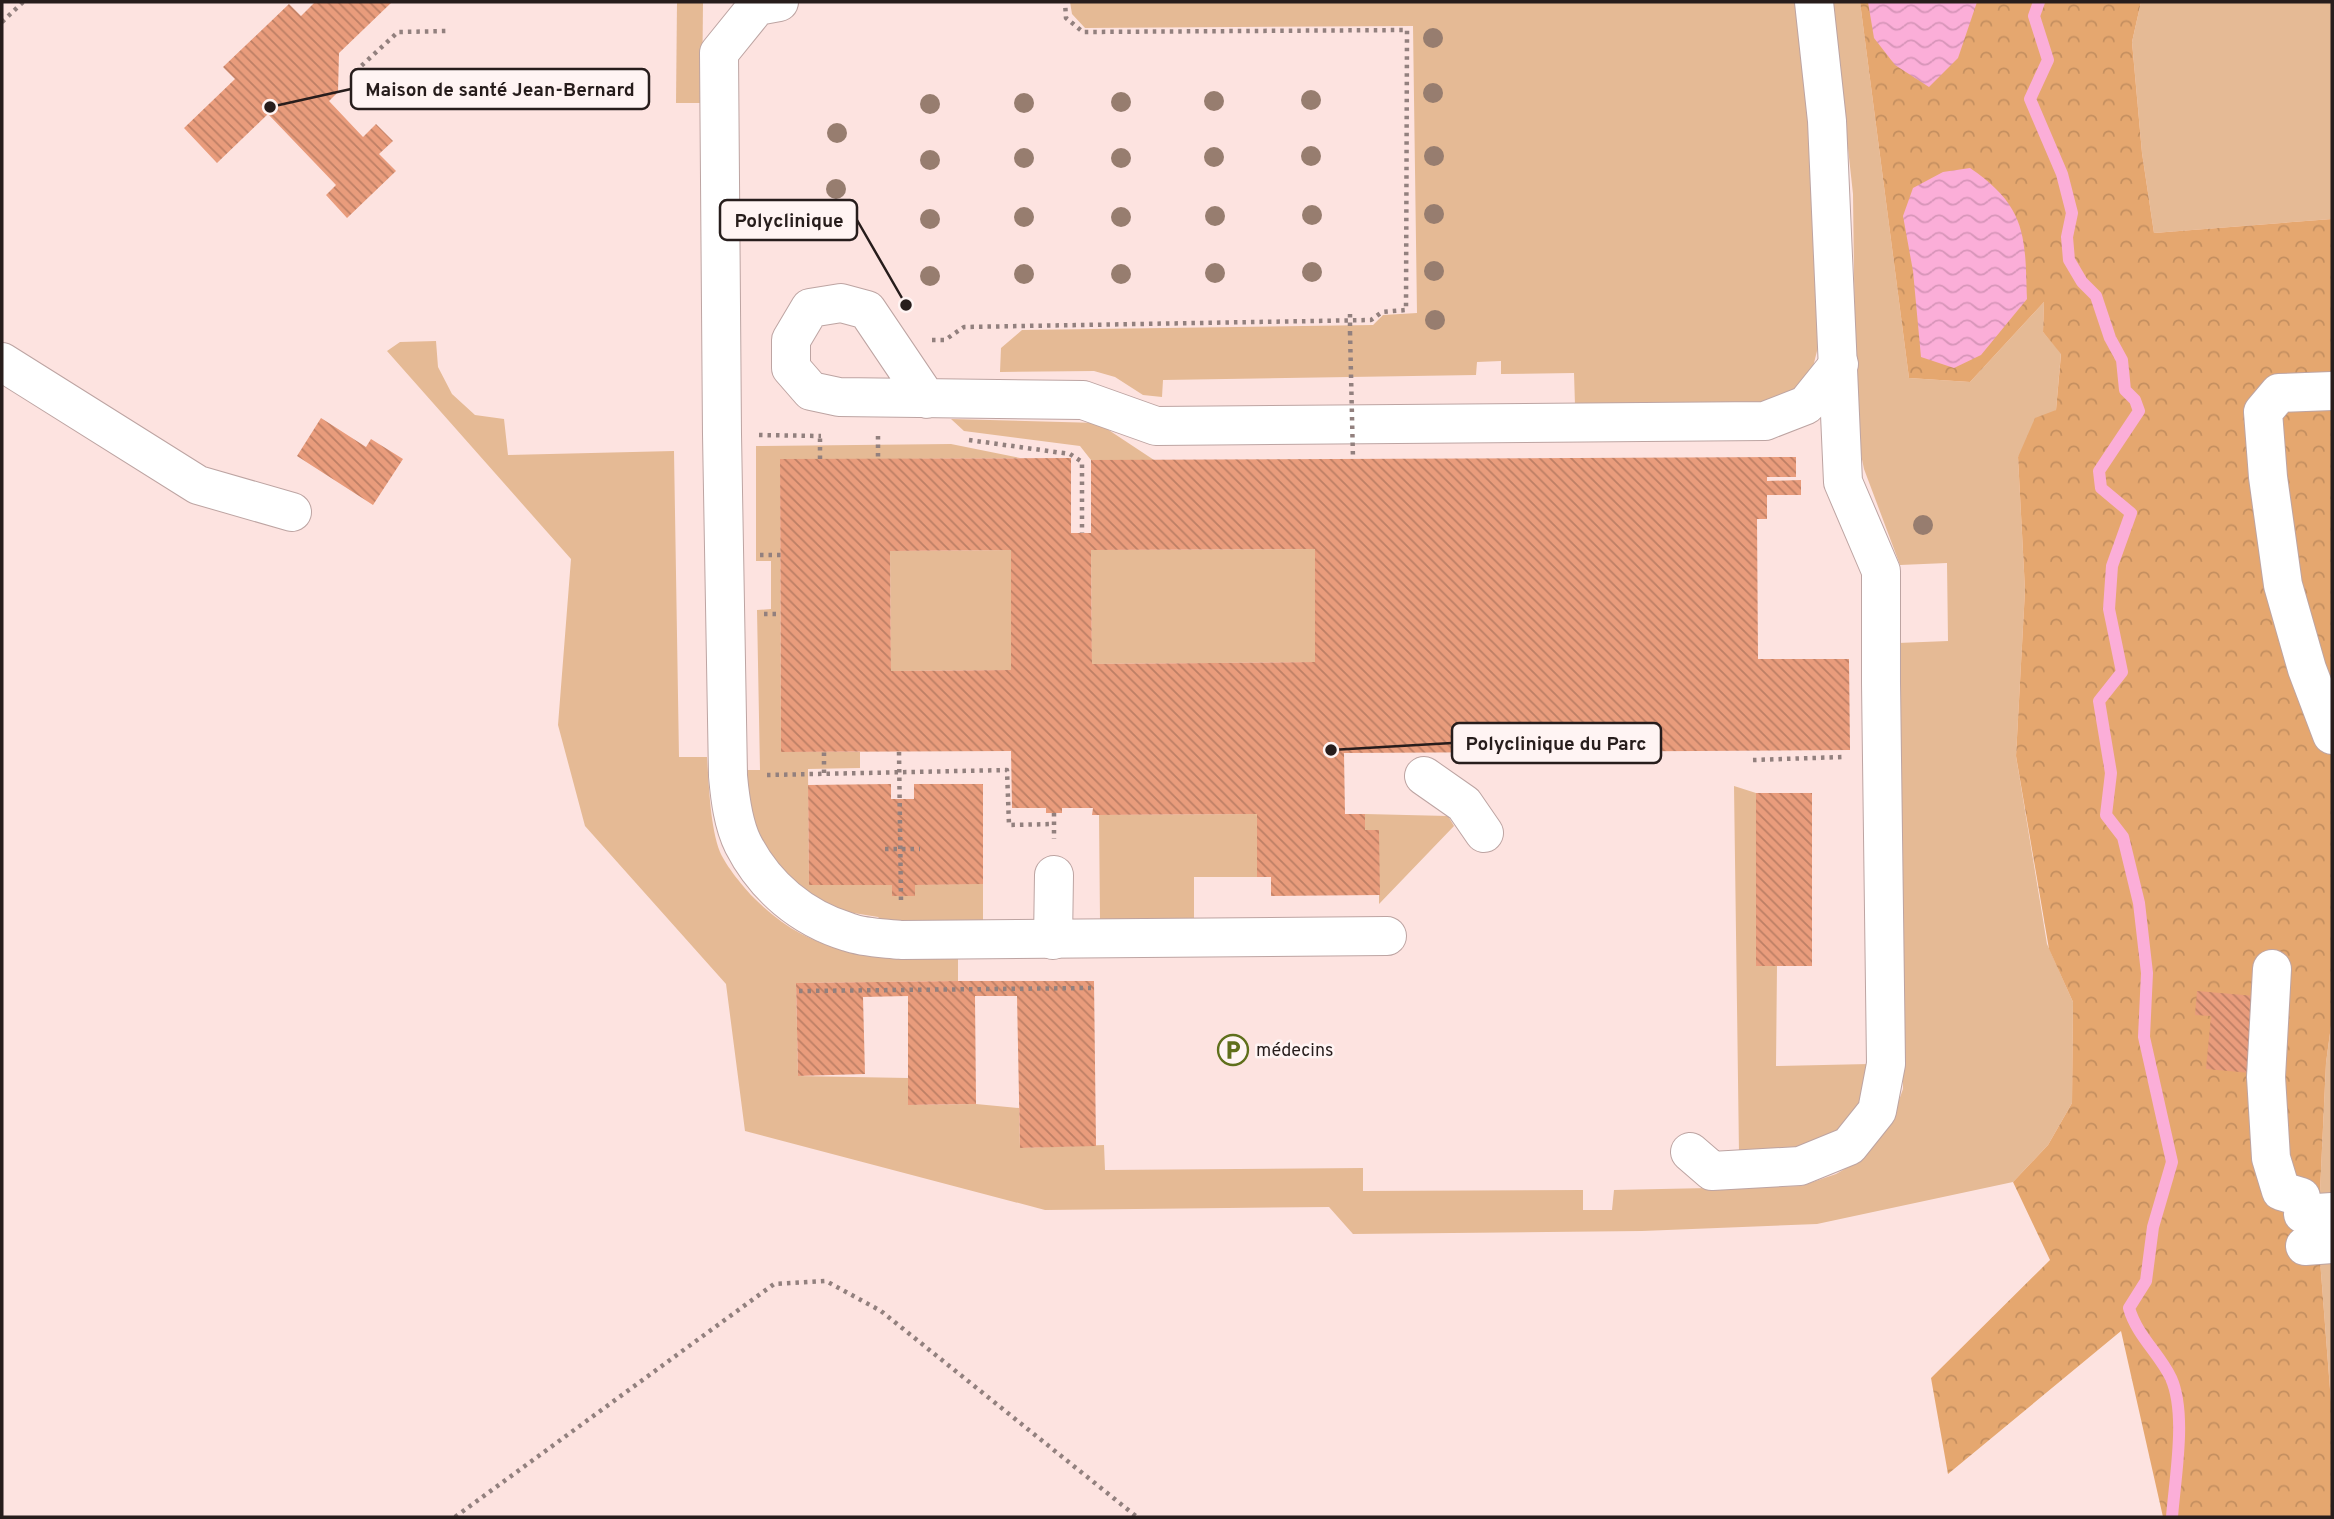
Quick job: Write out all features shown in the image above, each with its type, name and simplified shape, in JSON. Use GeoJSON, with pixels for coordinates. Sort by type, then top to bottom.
{"type":"FeatureCollection","features":[{"type":"Feature","properties":{"kind":"street"},"geometry":{"type":"LineString","coordinates":[[779,2],[757,6],[719,52],[728,776],[731,803],[742,842],[766,883],[813,919],[850,933],[901,940],[1387,936]]}},
{"type":"Feature","properties":{"kind":"street"},"geometry":{"type":"LineString","coordinates":[[1690,1152],[1712,1171],[1800,1166],[1849,1146],[1877,1111],[1886,1064],[1881,570],[1843,482],[1827,121],[1814,2]]}},
{"type":"Feature","properties":{"kind":"street"},"geometry":{"type":"LineString","coordinates":[[2,362],[198,485],[292,512]]}},
{"type":"Feature","properties":{"kind":"street"},"geometry":{"type":"LineString","coordinates":[[927,400],[1083,400],[1156,426],[1765,421],[1806,405],[1839,364]]}},
{"type":"Feature","properties":{"kind":"street"},"geometry":{"type":"LineString","coordinates":[[2332,391],[2279,393],[2263,412],[2268,477],[2283,585],[2307,669],[2332,735]]}},
{"type":"Feature","properties":{"kind":"street"},"geometry":{"type":"LineString","coordinates":[[1424,776],[1464,804],[1484,833]]}},
{"type":"Feature","properties":{"kind":"street"},"geometry":{"type":"LineString","coordinates":[[1054,875],[1054,940]]}},
{"type":"Feature","properties":{"kind":"street"},"geometry":{"type":"LineString","coordinates":[[2272,969],[2266,1077],[2271,1158],[2281,1191],[2315,1223]]}},
{"type":"Feature","properties":{"kind":"path"},"geometry":{"type":"LineString","coordinates":[[2,22],[23,2]]}},
{"type":"Feature","properties":{"kind":"path"},"geometry":{"type":"LineString","coordinates":[[945,340],[964,327],[1350,321],[1371,320],[1382,312],[1406,310],[1407,30],[1083,32],[1066,18],[1065,2]]}},
{"type":"Feature","properties":{"kind":"path"},"geometry":{"type":"LineString","coordinates":[[357,107],[359,68],[398,32],[448,31]]}},
{"type":"Feature","properties":{"kind":"path"},"geometry":{"type":"LineString","coordinates":[[1350,314],[1353,459]]}},
{"type":"Feature","properties":{"kind":"path"},"geometry":{"type":"LineString","coordinates":[[820,436],[820,459]]}},
{"type":"Feature","properties":{"kind":"path"},"geometry":{"type":"LineString","coordinates":[[878,436],[878,459]]}},
{"type":"Feature","properties":{"kind":"path"},"geometry":{"type":"LineString","coordinates":[[824,752],[824,773]]}},
{"type":"Feature","properties":{"kind":"path"},"geometry":{"type":"LineString","coordinates":[[899,752],[900,990]]}},
{"type":"Feature","properties":{"kind":"path"},"geometry":{"type":"LineString","coordinates":[[1753,760],[1882,756]]}},
{"type":"Feature","properties":{"kind":"path"},"geometry":{"type":"LineString","coordinates":[[728,776],[1007,769],[1009,825],[1054,824]]}},
{"type":"Feature","properties":{"kind":"path"},"geometry":{"type":"LineString","coordinates":[[885,849],[920,849]]}},
{"type":"Feature","properties":{"kind":"path"},"geometry":{"type":"LineString","coordinates":[[799,991],[1091,988]]}},
{"type":"Feature","properties":{"kind":"path"},"geometry":{"type":"LineString","coordinates":[[455,1517],[774,1284],[827,1281],[881,1311],[1136,1517]]}},
{"type":"Feature","properties":{"kind":"shaded area"},"geometry":{"type":"Polygon","coordinates":[[[677,2],[703,2],[702,103],[676,103],[677,2]]]}},
{"type":"Feature","properties":{"kind":"shaded area"},"geometry":{"type":"Polygon","coordinates":[[[1070,2],[1796,2],[1809,86],[1819,343],[1813,367],[1797,389],[1757,404],[1575,405],[1574,373],[1501,374],[1501,361],[1477,362],[1476,375],[1163,380],[1162,397],[1143,395],[1115,377],[1094,371],[1000,372],[1001,348],[1022,330],[1373,325],[1383,315],[1417,313],[1413,26],[1085,28],[1072,14],[1070,2]]]}},
{"type":"Feature","properties":{"kind":"shaded area"},"geometry":{"type":"Polygon","coordinates":[[[1832,2],[1860,2],[1909,378],[1970,382],[2044,302],[2043,332],[2061,353],[2056,410],[2018,457],[2025,590],[2016,756],[2047,944],[2073,1002],[2072,1103],[2048,1145],[2013,1182],[1817,1224],[1642,1231],[1353,1234],[1329,1207],[1045,1210],[745,1131],[726,984],[585,826],[558,725],[571,559],[387,351],[400,342],[436,341],[438,367],[452,394],[475,415],[504,419],[508,455],[674,451],[679,757],[707,757],[712,818],[723,858],[751,894],[778,919],[802,934],[850,951],[901,956],[958,956],[958,981],[796,983],[798,1076],[908,1078],[909,1105],[976,1104],[1019,1108],[1020,1148],[1104,1145],[1105,1170],[1363,1168],[1363,1191],[1583,1190],[1583,1210],[1612,1210],[1614,1190],[1801,1186],[1836,1174],[1864,1158],[1890,1125],[1903,1089],[1898,643],[1948,641],[1947,563],[1900,565],[1864,469],[1856,430],[1853,194],[1832,2]]]}},
{"type":"Feature","properties":{"kind":"shaded area"},"geometry":{"type":"Polygon","coordinates":[[[2141,2],[2332,2],[2332,219],[2154,233],[2142,153],[2132,42],[2141,2]]]}},
{"type":"Feature","properties":{"kind":"shaded area"},"geometry":{"type":"Polygon","coordinates":[[[951,419],[1098,423],[1154,460],[1091,460],[1080,446],[964,431],[951,419]]]}},
{"type":"Feature","properties":{"kind":"shaded area"},"geometry":{"type":"Polygon","coordinates":[[[951,444],[1020,458],[780,460],[781,752],[860,752],[860,768],[808,769],[809,885],[983,884],[983,924],[891,930],[878,917],[829,909],[788,882],[756,829],[748,801],[745,770],[760,770],[757,610],[771,609],[771,561],[756,561],[756,446],[951,444]]]}},
{"type":"Feature","properties":{"kind":"shaded area"},"geometry":{"type":"Polygon","coordinates":[[[1315,549],[1315,662],[1092,664],[1091,550],[1315,549]]]}},
{"type":"Feature","properties":{"kind":"shaded area"},"geometry":{"type":"Polygon","coordinates":[[[1011,550],[1011,670],[891,671],[890,551],[1011,550]]]}},
{"type":"Feature","properties":{"kind":"shaded area"},"geometry":{"type":"Polygon","coordinates":[[[1734,786],[1756,793],[1756,966],[1777,966],[1776,1066],[1869,1064],[1865,1100],[1834,1134],[1796,1149],[1739,1153],[1734,786]]]}},
{"type":"Feature","properties":{"kind":"shaded area"},"geometry":{"type":"Polygon","coordinates":[[[1257,814],[1257,877],[1194,877],[1194,920],[1100,921],[1099,815],[1257,814]]]}},
{"type":"Feature","properties":{"kind":"shaded area"},"geometry":{"type":"Polygon","coordinates":[[[1365,814],[1448,816],[1454,826],[1379,904],[1379,830],[1365,830],[1365,814]]]}},
{"type":"Feature","properties":{"kind":"shaded area"},"geometry":{"type":"Polygon","coordinates":[[[2332,1018],[2332,1415],[2318,1234],[2326,1063],[2332,1018]]]}},
{"type":"Feature","properties":{"kind":"green space"},"geometry":{"type":"Polygon","coordinates":[[[1860,2],[2141,2],[2132,42],[2142,153],[2154,233],[2332,219],[2332,1018],[2326,1063],[2318,1234],[2332,1415],[2332,1517],[2163,1517],[2121,1331],[1948,1474],[1931,1378],[2050,1260],[2013,1182],[2048,1145],[2072,1103],[2073,1002],[2049,949],[2016,756],[2025,590],[2018,457],[2035,418],[2056,410],[2061,354],[2043,332],[2044,302],[1970,382],[1909,378],[1860,2]]]}},
{"type":"Feature","properties":{"kind":"water"},"geometry":{"type":"Polygon","coordinates":[[[1868,2],[1977,2],[1958,58],[1929,87],[1895,65],[1874,38],[1868,2]]]}},
{"type":"Feature","properties":{"kind":"water"},"geometry":{"type":"Polygon","coordinates":[[[1970,168],[1989,182],[2013,210],[2023,240],[2027,299],[1981,355],[1954,368],[1921,357],[1913,271],[1903,216],[1913,188],[1943,172],[1970,168]]]}},
{"type":"Feature","properties":{"kind":"building"},"geometry":{"type":"Polygon","coordinates":[[[315,2],[391,3],[339,53],[338,92],[329,101],[363,137],[376,124],[393,141],[379,154],[396,171],[347,218],[326,195],[336,185],[268,114],[217,163],[184,128],[235,79],[223,67],[289,4],[301,16],[315,2]]]}},
{"type":"Feature","properties":{"kind":"building"},"geometry":{"type":"Polygon","coordinates":[[[321,418],[366,447],[371,439],[403,459],[373,505],[297,456],[321,418]]]}},
{"type":"Feature","properties":{"kind":"building"},"geometry":{"type":"Polygon","coordinates":[[[1796,457],[1796,477],[1767,477],[1767,481],[1801,480],[1801,495],[1767,495],[1767,519],[1757,519],[1758,659],[1849,659],[1850,750],[1344,753],[1345,814],[1365,814],[1365,830],[1379,830],[1380,895],[1271,896],[1271,877],[1257,877],[1257,814],[1092,815],[1093,808],[1062,808],[1062,813],[1046,813],[1046,808],[1012,808],[1011,751],[781,752],[780,459],[1071,458],[1071,533],[1091,533],[1091,460],[1796,457]],[[1315,549],[1091,550],[1092,664],[1315,662],[1315,549]],[[1011,550],[890,551],[891,671],[1011,670],[1011,550]]]}},
{"type":"Feature","properties":{"kind":"building"},"geometry":{"type":"Polygon","coordinates":[[[891,784],[891,799],[914,799],[914,784],[983,784],[983,884],[915,885],[915,896],[892,896],[892,885],[809,885],[808,785],[891,784]]]}},
{"type":"Feature","properties":{"kind":"building"},"geometry":{"type":"Polygon","coordinates":[[[1756,793],[1812,793],[1812,966],[1756,966],[1756,793]]]}},
{"type":"Feature","properties":{"kind":"building"},"geometry":{"type":"Polygon","coordinates":[[[1094,981],[1096,1146],[1020,1148],[1017,996],[975,996],[976,1104],[908,1105],[908,996],[863,997],[865,1074],[798,1076],[796,983],[1094,981]]]}},
{"type":"Feature","properties":{"kind":"building"},"geometry":{"type":"Polygon","coordinates":[[[2197,991],[2255,996],[2251,1073],[2206,1069],[2211,1016],[2195,1015],[2197,991]]]}},
{"type":"Feature","properties":{"kind":"waterway"},"geometry":{"type":"LineString","coordinates":[[2039,2],[2034,16],[2048,60],[2030,99],[2062,174],[2072,213],[2067,237],[2069,260],[2082,282],[2096,296],[2110,338],[2122,360],[2125,390],[2135,400],[2139,411],[2099,471],[2101,488],[2131,513],[2112,566],[2109,609],[2122,672],[2099,701],[2111,773],[2106,815],[2123,837],[2139,903],[2147,973],[2144,1037],[2172,1162],[2153,1227],[2146,1281],[2129,1308],[2137,1327],[2171,1378],[2176,1393],[2179,1446],[2172,1517]]}},
{"type":"Feature","properties":{"kind":"place","name":"Maison de santé Jean-Bernard"},"geometry":{"type":"Point","coordinates":[270,107]}},
{"type":"Feature","properties":{"kind":"place","name":"Polyclinique"},"geometry":{"type":"Point","coordinates":[906,305]}},
{"type":"Feature","properties":{"kind":"place","name":"Polyclinique du Parc"},"geometry":{"type":"Point","coordinates":[1331,750]}},
{"type":"Feature","properties":{"kind":"place","name":"médecins"},"geometry":{"type":"Point","coordinates":[1233,1050]}}]}
